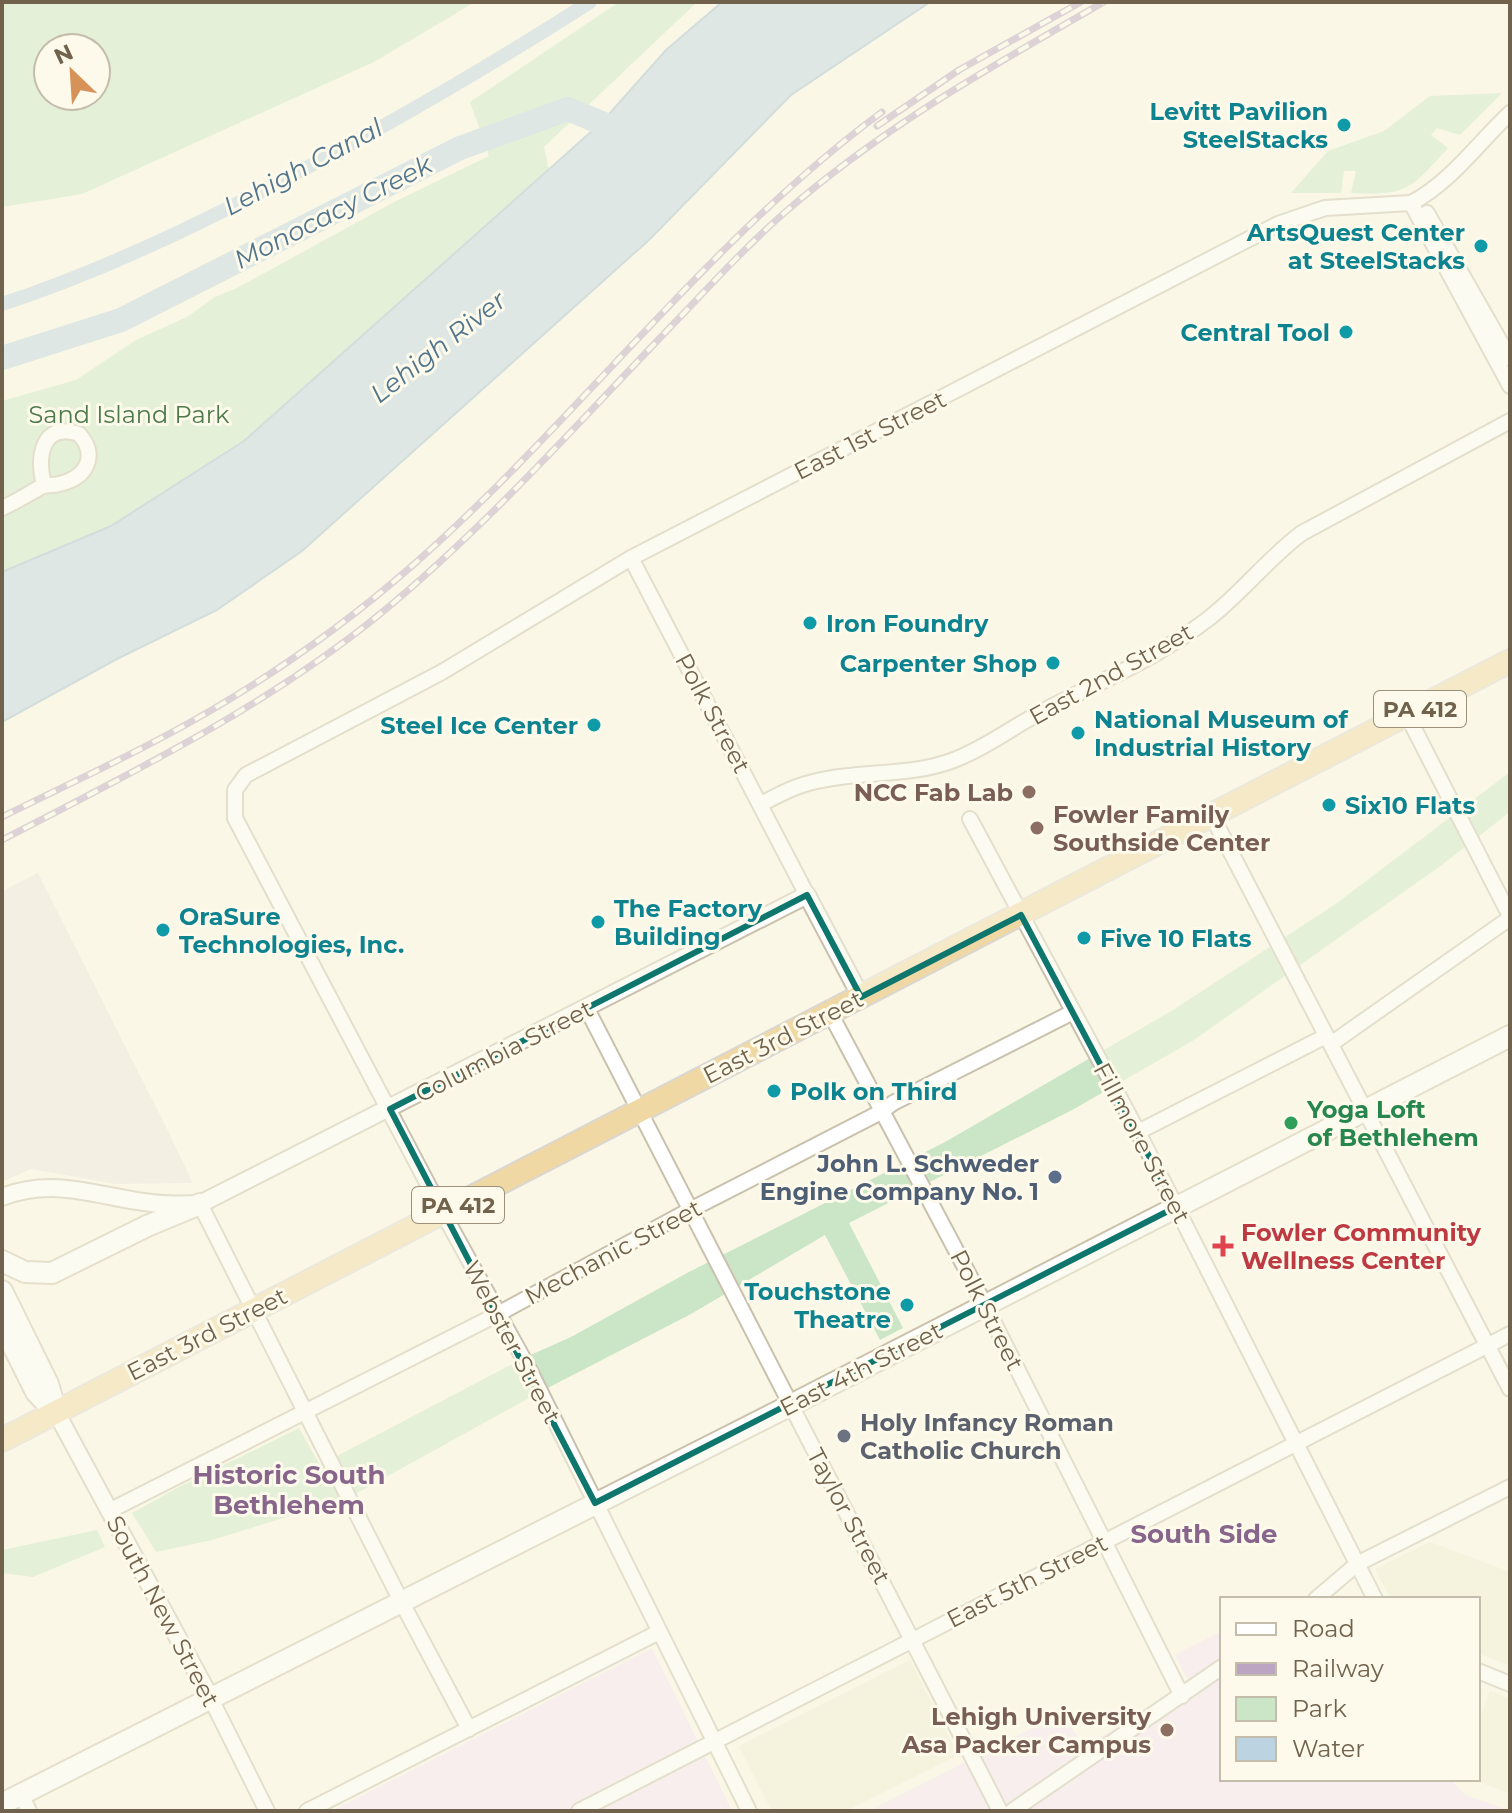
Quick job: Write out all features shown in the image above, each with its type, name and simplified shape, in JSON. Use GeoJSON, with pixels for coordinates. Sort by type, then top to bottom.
{"type":"FeatureCollection","features":[{"type":"Feature","properties":{"kind":"highway","name":"East 3rd Street"},"geometry":{"type":"LineString","coordinates":[[56,1412],[1510,661]]}},
{"type":"Feature","properties":{"kind":"highway","name":"PA 412"},"geometry":{"type":"LineString","coordinates":[[2,1440],[56,1412]]}},
{"type":"Feature","properties":{"kind":"main road","name":"East 4th Street"},"geometry":{"type":"LineString","coordinates":[[2,1804],[25,1802],[211,1699],[1510,1036]]}},
{"type":"Feature","properties":{"kind":"main road"},"geometry":{"type":"LineString","coordinates":[[2,1261],[25,1272],[52,1273],[147,1226],[200,1204]]}},
{"type":"Feature","properties":{"kind":"main road"},"geometry":{"type":"LineString","coordinates":[[2,1291],[48,1384],[56,1412]]}},
{"type":"Feature","properties":{"kind":"main road"},"geometry":{"type":"LineString","coordinates":[[2,1324],[36,1392],[56,1412]]}},
{"type":"Feature","properties":{"kind":"street"},"geometry":{"type":"LineString","coordinates":[[1415,201],[1442,181],[1510,113]]}},
{"type":"Feature","properties":{"kind":"street"},"geometry":{"type":"LineString","coordinates":[[1415,201],[1510,359]]}},
{"type":"Feature","properties":{"kind":"street"},"geometry":{"type":"LineString","coordinates":[[1415,201],[1510,386]]}},
{"type":"Feature","properties":{"kind":"street","name":"East 1st Street"},"geometry":{"type":"LineString","coordinates":[[235,790],[246,775],[442,672],[631,558],[1278,224],[1325,208],[1415,201]]}},
{"type":"Feature","properties":{"kind":"street","name":"East 2nd Street"},"geometry":{"type":"LineString","coordinates":[[761,804],[797,786],[819,780],[920,769],[975,752],[1034,716],[1187,635],[1223,607],[1302,533],[1510,421]]}},
{"type":"Feature","properties":{"kind":"street"},"geometry":{"type":"LineString","coordinates":[[2,508],[44,485]]}},
{"type":"Feature","properties":{"kind":"street","name":"Polk Street"},"geometry":{"type":"LineString","coordinates":[[631,558],[861,997]]}},
{"type":"Feature","properties":{"kind":"street"},"geometry":{"type":"LineString","coordinates":[[1138,1132],[1329,1040],[1510,917],[1407,715]]}},
{"type":"Feature","properties":{"kind":"street","name":"Webster Street"},"geometry":{"type":"LineString","coordinates":[[235,790],[235,818],[498,1314],[749,1811]]}},
{"type":"Feature","properties":{"kind":"street"},"geometry":{"type":"LineString","coordinates":[[1212,816],[1510,1389]]}},
{"type":"Feature","properties":{"kind":"street","name":"Fillmore Street"},"geometry":{"type":"LineString","coordinates":[[970,819],[1138,1132],[1374,1597]]}},
{"type":"Feature","properties":{"kind":"street","name":"Columbia Street"},"geometry":{"type":"LineString","coordinates":[[200,1204],[807,895]]}},
{"type":"Feature","properties":{"kind":"street","name":"Taylor Street"},"geometry":{"type":"LineString","coordinates":[[587,1009],[1000,1811]]}},
{"type":"Feature","properties":{"kind":"street","name":"Mechanic Street"},"geometry":{"type":"LineString","coordinates":[[109,1511],[498,1314],[893,1103],[1073,1012]]}},
{"type":"Feature","properties":{"kind":"street","name":"Polk Street"},"geometry":{"type":"LineString","coordinates":[[830,1013],[985,1305],[1182,1696]]}},
{"type":"Feature","properties":{"kind":"street"},"geometry":{"type":"LineString","coordinates":[[2,1197],[36,1187],[162,1204],[200,1204],[469,1729]]}},
{"type":"Feature","properties":{"kind":"street","name":"East 5th Street"},"geometry":{"type":"LineString","coordinates":[[579,1811],[1510,1334]]}},
{"type":"Feature","properties":{"kind":"street","name":"South New Street"},"geometry":{"type":"LineString","coordinates":[[56,1412],[211,1699],[267,1811]]}},
{"type":"Feature","properties":{"kind":"street"},"geometry":{"type":"LineString","coordinates":[[1318,1597],[1357,1564],[1510,1487]]}},
{"type":"Feature","properties":{"kind":"street"},"geometry":{"type":"LineString","coordinates":[[307,1811],[659,1632]]}},
{"type":"Feature","properties":{"kind":"street"},"geometry":{"type":"LineString","coordinates":[[1012,1811],[1220,1668]]}},
{"type":"Feature","properties":{"kind":"street"},"geometry":{"type":"LineString","coordinates":[[1480,1672],[1510,1684]]}},
{"type":"Feature","properties":{"kind":"highlighted area"},"geometry":{"type":"Polygon","coordinates":[[[807,895],[861,997],[1021,915],[1176,1207],[595,1503],[390,1109],[807,895]]]}},
{"type":"Feature","properties":{"kind":"shaded area"},"geometry":{"type":"Polygon","coordinates":[[[38,873],[193,1183],[116,1184],[31,1169],[2,1182],[2,891],[38,873]]]}},
{"type":"Feature","properties":{"kind":"shaded area"},"geometry":{"type":"Polygon","coordinates":[[[1430,1542],[1510,1572],[1510,1666],[1480,1654],[1480,1597],[1390,1597],[1375,1569],[1430,1542]]]}},
{"type":"Feature","properties":{"kind":"shaded area","name":"Lehigh University Asa Packer Campus"},"geometry":{"type":"Polygon","coordinates":[[[1220,1632],[1220,1781],[1452,1781],[1466,1795],[1510,1811],[869,1811],[1064,1712],[1083,1748],[1189,1682],[1175,1655],[1220,1632]]]}},
{"type":"Feature","properties":{"kind":"shaded area"},"geometry":{"type":"Polygon","coordinates":[[[652,1648],[732,1811],[332,1811],[652,1648]]]}},
{"type":"Feature","properties":{"kind":"shaded area"},"geometry":{"type":"Polygon","coordinates":[[[910,1660],[958,1755],[846,1811],[772,1811],[739,1746],[910,1660]]]}},
{"type":"Feature","properties":{"kind":"shaded area"},"geometry":{"type":"Polygon","coordinates":[[[1490,1691],[1510,1699],[1510,1794],[1477,1781],[1480,1781],[1480,1717],[1490,1691]]]}},
{"type":"Feature","properties":{"kind":"green space"},"geometry":{"type":"Polygon","coordinates":[[[2,2],[475,2],[374,62],[82,194],[2,207],[2,2]]]}},
{"type":"Feature","properties":{"kind":"green space","name":"Sand Island Park"},"geometry":{"type":"Polygon","coordinates":[[[619,2],[695,4],[544,147],[549,171],[244,441],[111,526],[2,572],[2,401],[76,380],[136,340],[187,317],[215,297],[396,201],[489,156],[470,102],[619,2]]]}},
{"type":"Feature","properties":{"kind":"green space"},"geometry":{"type":"Polygon","coordinates":[[[1502,93],[1460,135],[1437,128],[1431,135],[1448,148],[1407,187],[1385,193],[1351,193],[1356,171],[1344,171],[1341,193],[1291,193],[1328,151],[1384,131],[1430,96],[1502,93]]]}},
{"type":"Feature","properties":{"kind":"green space"},"geometry":{"type":"Polygon","coordinates":[[[1510,772],[1510,812],[1439,867],[1194,1040],[1074,1109],[849,1223],[903,1328],[880,1340],[825,1235],[691,1314],[540,1392],[348,1498],[212,1540],[156,1552],[132,1513],[299,1428],[320,1465],[945,1142],[1173,1010],[1337,903],[1510,772]]]}},
{"type":"Feature","properties":{"kind":"green space"},"geometry":{"type":"Polygon","coordinates":[[[97,1530],[105,1547],[33,1577],[2,1573],[2,1550],[97,1530]]]}},
{"type":"Feature","properties":{"kind":"water","name":"Lehigh River"},"geometry":{"type":"Polygon","coordinates":[[[722,2],[930,2],[791,95],[649,240],[302,551],[217,610],[115,660],[2,722],[2,572],[111,526],[244,441],[602,122],[666,50],[722,2]]]}},
{"type":"Feature","properties":{"kind":"waterway","name":"Lehigh Canal"},"geometry":{"type":"LineString","coordinates":[[2,304],[132,254],[258,193],[426,102],[590,2]]}},
{"type":"Feature","properties":{"kind":"waterway","name":"Monocacy Creek"},"geometry":{"type":"LineString","coordinates":[[2,358],[121,320],[460,148],[568,109],[630,135]]}},
{"type":"Feature","properties":{"kind":"railway"},"geometry":{"type":"LineString","coordinates":[[877,126],[959,70],[1081,2]]}},
{"type":"Feature","properties":{"kind":"railway"},"geometry":{"type":"LineString","coordinates":[[2,840],[197,736],[336,648],[421,579],[499,506],[720,275],[783,214],[898,126],[1104,2]]}},
{"type":"Feature","properties":{"kind":"railway"},"geometry":{"type":"LineString","coordinates":[[2,817],[198,718],[294,658],[355,613],[473,510],[758,217],[818,163],[882,112]]}},
{"type":"Feature","properties":{"kind":"place","name":"Levitt Pavilion SteelStacks"},"geometry":{"type":"Point","coordinates":[1344,125]}},
{"type":"Feature","properties":{"kind":"place","name":"ArtsQuest Center at SteelStacks"},"geometry":{"type":"Point","coordinates":[1481,246]}},
{"type":"Feature","properties":{"kind":"place","name":"Central Tool"},"geometry":{"type":"Point","coordinates":[1346,332]}},
{"type":"Feature","properties":{"kind":"place","name":"Iron Foundry"},"geometry":{"type":"Point","coordinates":[810,623]}},
{"type":"Feature","properties":{"kind":"place","name":"Carpenter Shop"},"geometry":{"type":"Point","coordinates":[1053,663]}},
{"type":"Feature","properties":{"kind":"place","name":"Steel Ice Center"},"geometry":{"type":"Point","coordinates":[594,725]}},
{"type":"Feature","properties":{"kind":"place","name":"National Museum of Industrial History"},"geometry":{"type":"Point","coordinates":[1078,733]}},
{"type":"Feature","properties":{"kind":"place","name":"NCC Fab Lab"},"geometry":{"type":"Point","coordinates":[1029,792]}},
{"type":"Feature","properties":{"kind":"place","name":"Six10 Flats"},"geometry":{"type":"Point","coordinates":[1329,805]}},
{"type":"Feature","properties":{"kind":"place","name":"Fowler Family Southside Center"},"geometry":{"type":"Point","coordinates":[1037,828]}},
{"type":"Feature","properties":{"kind":"place","name":"The Factory Building"},"geometry":{"type":"Point","coordinates":[598,922]}},
{"type":"Feature","properties":{"kind":"place","name":"OraSure Technologies, Inc."},"geometry":{"type":"Point","coordinates":[163,930]}},
{"type":"Feature","properties":{"kind":"place","name":"Five 10 Flats"},"geometry":{"type":"Point","coordinates":[1084,938]}},
{"type":"Feature","properties":{"kind":"place","name":"Polk on Third"},"geometry":{"type":"Point","coordinates":[774,1091]}},
{"type":"Feature","properties":{"kind":"place","name":"Yoga Loft of Bethlehem"},"geometry":{"type":"Point","coordinates":[1291,1123]}},
{"type":"Feature","properties":{"kind":"place","name":"John L. Schweder Engine Company No. 1"},"geometry":{"type":"Point","coordinates":[1055,1177]}},
{"type":"Feature","properties":{"kind":"place","name":"Fowler Community Wellness Center"},"geometry":{"type":"Point","coordinates":[1223,1246]}},
{"type":"Feature","properties":{"kind":"place","name":"Touchstone Theatre"},"geometry":{"type":"Point","coordinates":[907,1305]}},
{"type":"Feature","properties":{"kind":"place","name":"Holy Infancy Roman Catholic Church"},"geometry":{"type":"Point","coordinates":[844,1436]}},
{"type":"Feature","properties":{"kind":"place","name":"Lehigh University Asa Packer Campus"},"geometry":{"type":"Point","coordinates":[1167,1730]}},
{"type":"Feature","properties":{"kind":"district","name":"Historic South Bethlehem"},"geometry":{"type":"Point","coordinates":[289,1490]}},
{"type":"Feature","properties":{"kind":"district","name":"South Side"},"geometry":{"type":"Point","coordinates":[1204,1534]}}]}
